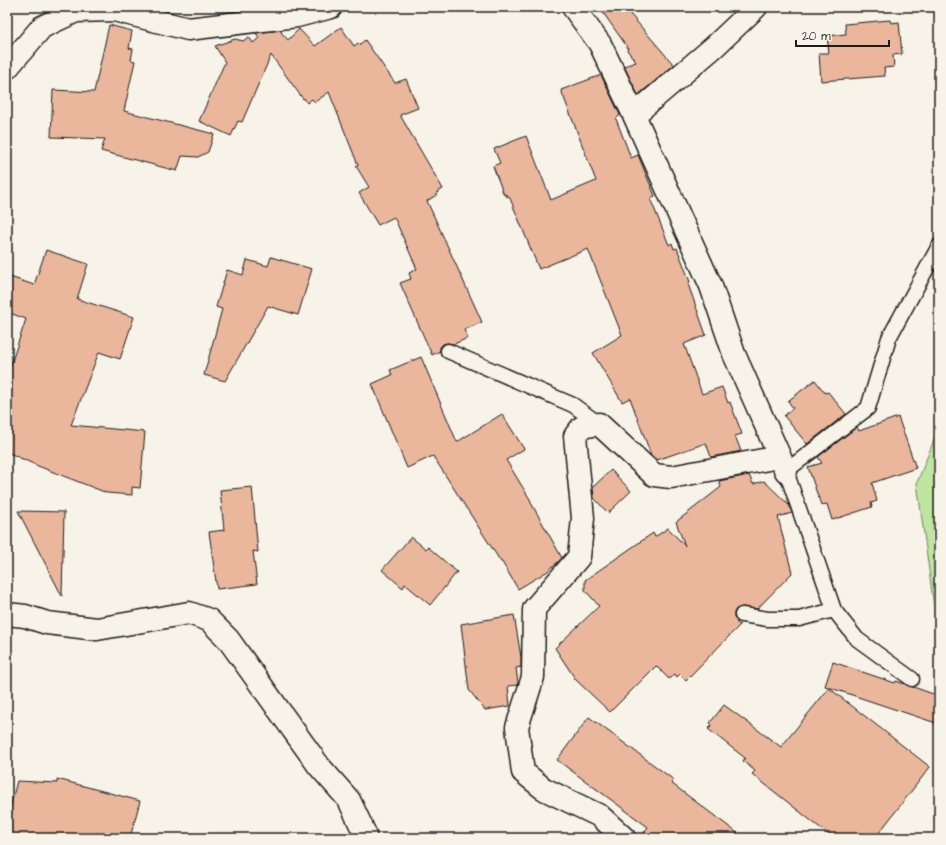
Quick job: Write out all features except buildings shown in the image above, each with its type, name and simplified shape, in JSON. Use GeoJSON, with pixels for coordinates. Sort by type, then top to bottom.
{"type":"FeatureCollection","features":[{"type":"Feature","properties":{"kind":"street"},"geometry":{"type":"LineString","coordinates":[[7,68],[42,27],[76,11],[114,10],[188,29],[297,16],[331,7]]}},
{"type":"Feature","properties":{"kind":"street"},"geometry":{"type":"LineString","coordinates":[[573,7],[600,44],[634,115],[711,286],[734,354],[782,464],[671,477],[654,475],[599,424],[582,427],[575,436],[583,518],[579,556],[534,609],[533,678],[517,727],[523,772],[544,789],[600,816],[624,838]]}},
{"type":"Feature","properties":{"kind":"street"},"geometry":{"type":"LineString","coordinates":[[634,115],[714,47],[756,7]]}},
{"type":"Feature","properties":{"kind":"street"},"geometry":{"type":"LineString","coordinates":[[7,614],[25,616],[47,623],[97,630],[189,613],[208,620],[228,639],[319,766],[349,800],[365,834],[365,838]]}},
{"type":"Feature","properties":{"kind":"lane"},"geometry":{"type":"LineString","coordinates":[[912,679],[857,639],[834,610],[782,464],[868,408],[889,338],[939,246]]}},
{"type":"Feature","properties":{"kind":"lane"},"geometry":{"type":"LineString","coordinates":[[448,351],[573,405],[599,424]]}},
{"type":"Feature","properties":{"kind":"lane"},"geometry":{"type":"LineString","coordinates":[[742,615],[768,619],[799,619],[834,610]]}},
{"type":"Feature","properties":{"kind":"green space"},"geometry":{"type":"Polygon","coordinates":[[[939,427],[939,613],[934,607],[917,483],[939,427]]]}}]}
